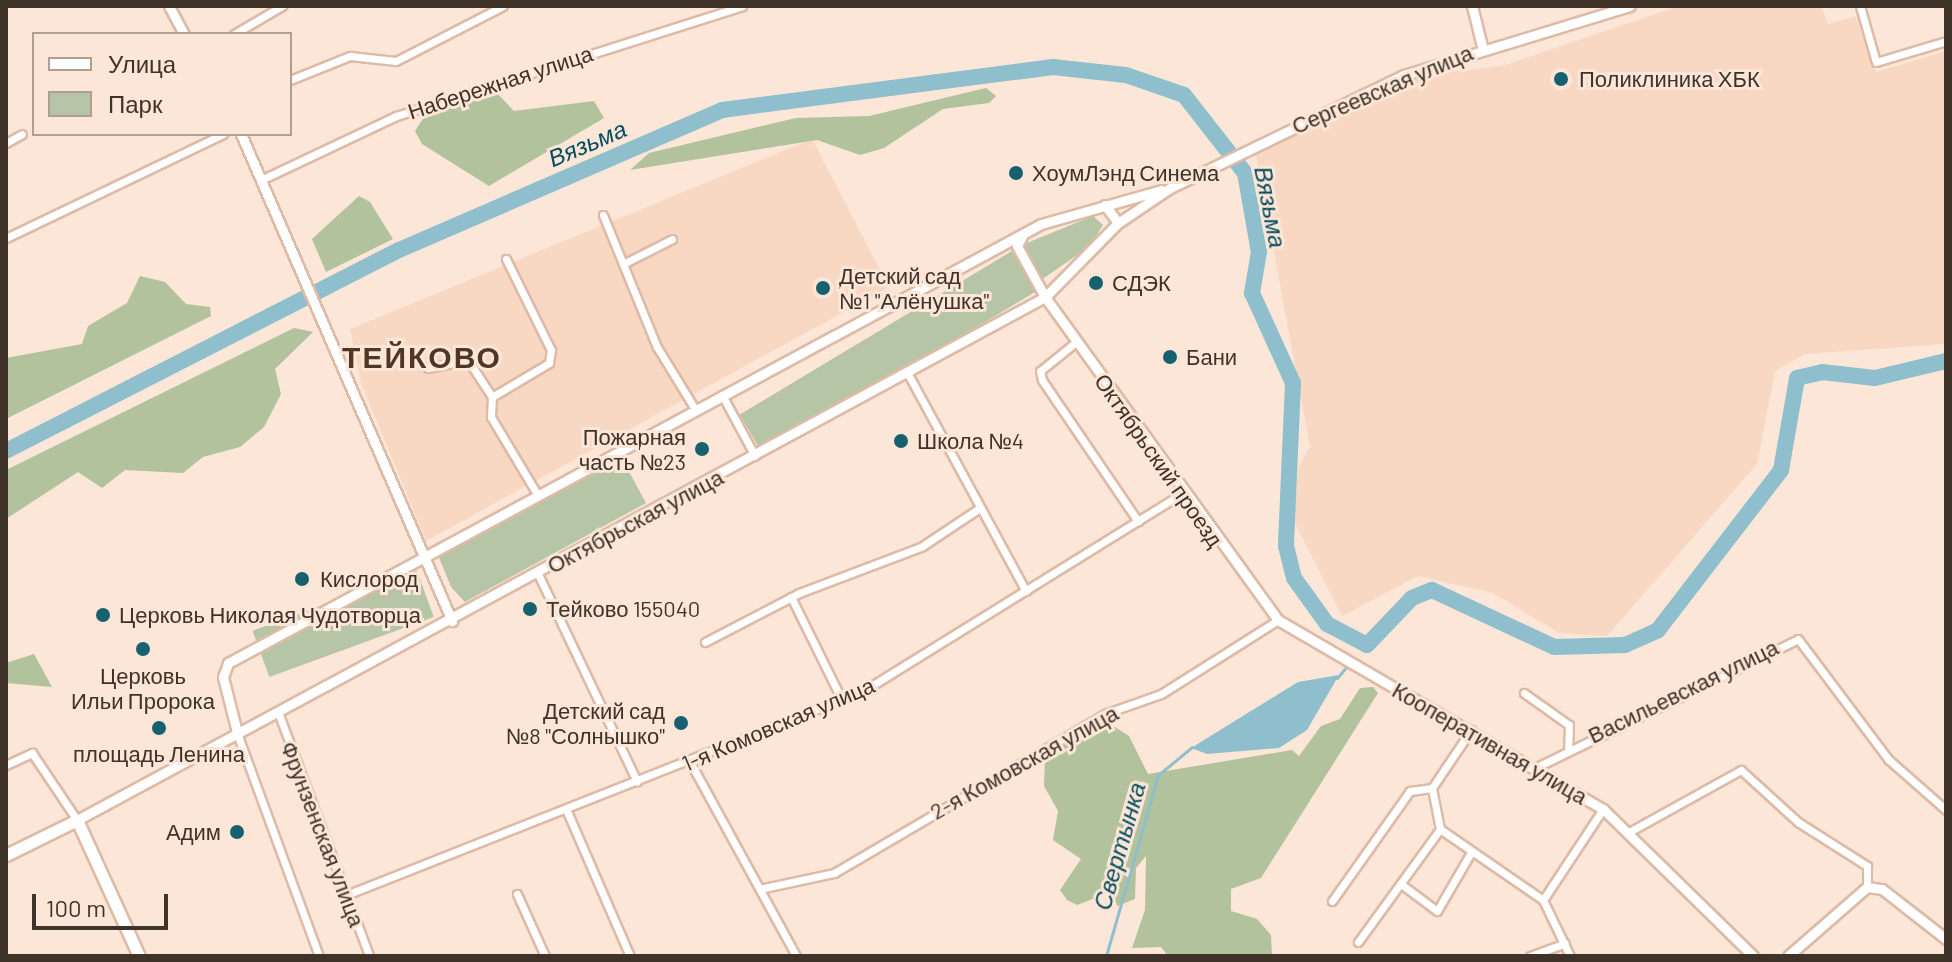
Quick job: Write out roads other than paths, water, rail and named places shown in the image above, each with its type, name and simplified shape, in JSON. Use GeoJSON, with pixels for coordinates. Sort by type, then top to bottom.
{"type":"FeatureCollection","features":[{"type":"Feature","properties":{"kind":"main road"},"geometry":{"type":"LineString","coordinates":[[6,855],[77,820],[139,956]]}},
{"type":"Feature","properties":{"kind":"street"},"geometry":{"type":"LineString","coordinates":[[169,6],[183,32]]}},
{"type":"Feature","properties":{"kind":"street"},"geometry":{"type":"LineString","coordinates":[[237,32],[282,6]]}},
{"type":"Feature","properties":{"kind":"street"},"geometry":{"type":"LineString","coordinates":[[292,79],[350,56],[396,61],[421,41],[503,6]]}},
{"type":"Feature","properties":{"kind":"street","name":"Набережная улица"},"geometry":{"type":"LineString","coordinates":[[265,178],[468,90],[742,6]]}},
{"type":"Feature","properties":{"kind":"street"},"geometry":{"type":"LineString","coordinates":[[1472,6],[1482,46]]}},
{"type":"Feature","properties":{"kind":"street","name":"Сергеевская улица"},"geometry":{"type":"LineString","coordinates":[[1222,162],[1482,46],[1607,9],[1630,6]]}},
{"type":"Feature","properties":{"kind":"street"},"geometry":{"type":"LineString","coordinates":[[1860,6],[1876,62],[1946,41]]}},
{"type":"Feature","properties":{"kind":"street"},"geometry":{"type":"LineString","coordinates":[[6,143],[22,134]]}},
{"type":"Feature","properties":{"kind":"street"},"geometry":{"type":"LineString","coordinates":[[6,238],[219,136]]}},
{"type":"Feature","properties":{"kind":"street"},"geometry":{"type":"LineString","coordinates":[[242,136],[265,178],[331,330],[422,556],[452,621]]}},
{"type":"Feature","properties":{"kind":"street","name":"Октябрьская улица"},"geometry":{"type":"LineString","coordinates":[[77,820],[452,621],[1045,297],[1118,223],[1170,188],[1222,162]]}},
{"type":"Feature","properties":{"kind":"street","name":"Октябрьская улица"},"geometry":{"type":"LineString","coordinates":[[238,736],[224,668],[422,556],[1024,233],[1105,205],[1170,188]]}},
{"type":"Feature","properties":{"kind":"street"},"geometry":{"type":"LineString","coordinates":[[1105,205],[1118,223]]}},
{"type":"Feature","properties":{"kind":"street"},"geometry":{"type":"LineString","coordinates":[[603,215],[657,347],[695,409]]}},
{"type":"Feature","properties":{"kind":"street","name":"Октябрьский проезд"},"geometry":{"type":"LineString","coordinates":[[1024,233],[1017,246],[1045,297],[1181,494],[1278,620]]}},
{"type":"Feature","properties":{"kind":"street"},"geometry":{"type":"LineString","coordinates":[[623,264],[672,239]]}},
{"type":"Feature","properties":{"kind":"street"},"geometry":{"type":"LineString","coordinates":[[492,397],[549,363],[551,350],[506,259]]}},
{"type":"Feature","properties":{"kind":"street"},"geometry":{"type":"LineString","coordinates":[[1076,342],[1040,371],[1042,380],[1138,521]]}},
{"type":"Feature","properties":{"kind":"street"},"geometry":{"type":"LineString","coordinates":[[428,368],[468,360],[492,397],[491,417],[537,494]]}},
{"type":"Feature","properties":{"kind":"street"},"geometry":{"type":"LineString","coordinates":[[908,374],[978,509],[1026,591]]}},
{"type":"Feature","properties":{"kind":"street"},"geometry":{"type":"LineString","coordinates":[[722,395],[755,456]]}},
{"type":"Feature","properties":{"kind":"street","name":"1-я Комовская улица"},"geometry":{"type":"LineString","coordinates":[[346,895],[690,762],[865,690],[1181,494]]}},
{"type":"Feature","properties":{"kind":"street"},"geometry":{"type":"LineString","coordinates":[[705,642],[791,597],[921,547],[978,509]]}},
{"type":"Feature","properties":{"kind":"street"},"geometry":{"type":"LineString","coordinates":[[538,574],[637,782]]}},
{"type":"Feature","properties":{"kind":"street"},"geometry":{"type":"LineString","coordinates":[[791,597],[841,698]]}},
{"type":"Feature","properties":{"kind":"street","name":"Кооперативная улица"},"geometry":{"type":"LineString","coordinates":[[1278,620],[1539,766],[1603,809],[1753,956]]}},
{"type":"Feature","properties":{"kind":"street","name":"2-я Комовская улица"},"geometry":{"type":"LineString","coordinates":[[764,888],[834,873],[1107,713],[1161,694],[1278,620]]}},
{"type":"Feature","properties":{"kind":"street","name":"Васильевская улица"},"geometry":{"type":"LineString","coordinates":[[1539,766],[1568,748],[1798,639],[1889,760],[1946,810]]}},
{"type":"Feature","properties":{"kind":"street","name":"Васильевская улица"},"geometry":{"type":"LineString","coordinates":[[1524,693],[1569,725],[1568,748]]}},
{"type":"Feature","properties":{"kind":"street","name":"Фрунзенская улица"},"geometry":{"type":"LineString","coordinates":[[278,712],[369,956]]}},
{"type":"Feature","properties":{"kind":"street"},"geometry":{"type":"LineString","coordinates":[[1471,730],[1432,788],[1440,829],[1470,854],[1543,900],[1570,956]]}},
{"type":"Feature","properties":{"kind":"street"},"geometry":{"type":"LineString","coordinates":[[238,736],[319,956]]}},
{"type":"Feature","properties":{"kind":"street"},"geometry":{"type":"LineString","coordinates":[[6,765],[32,753],[77,820]]}},
{"type":"Feature","properties":{"kind":"street"},"geometry":{"type":"LineString","coordinates":[[690,762],[764,888],[796,956]]}},
{"type":"Feature","properties":{"kind":"street"},"geometry":{"type":"LineString","coordinates":[[1629,832],[1741,770],[1798,822],[1867,866],[1867,887]]}},
{"type":"Feature","properties":{"kind":"street"},"geometry":{"type":"LineString","coordinates":[[1332,901],[1410,791],[1432,788]]}},
{"type":"Feature","properties":{"kind":"street"},"geometry":{"type":"LineString","coordinates":[[566,809],[630,956]]}},
{"type":"Feature","properties":{"kind":"street"},"geometry":{"type":"LineString","coordinates":[[1543,900],[1603,809]]}},
{"type":"Feature","properties":{"kind":"street"},"geometry":{"type":"LineString","coordinates":[[1358,942],[1440,829]]}},
{"type":"Feature","properties":{"kind":"street"},"geometry":{"type":"LineString","coordinates":[[1401,884],[1437,911],[1470,854]]}},
{"type":"Feature","properties":{"kind":"street"},"geometry":{"type":"LineString","coordinates":[[1788,956],[1867,887],[1882,889],[1946,939]]}},
{"type":"Feature","properties":{"kind":"street"},"geometry":{"type":"LineString","coordinates":[[517,894],[545,956]]}},
{"type":"Feature","properties":{"kind":"street"},"geometry":{"type":"LineString","coordinates":[[1530,956],[1565,943]]}},
{"type":"Feature","properties":{"kind":"water"},"geometry":{"type":"Polygon","coordinates":[[[1339,675],[1307,730],[1279,748],[1207,754],[1191,748],[1298,682],[1339,675]]]}},
{"type":"Feature","properties":{"kind":"waterway","name":"Вязьма"},"geometry":{"type":"LineString","coordinates":[[6,451],[399,250],[722,110],[1053,67],[1126,75],[1184,95],[1245,173],[1259,252],[1252,293],[1293,383],[1286,546],[1294,578],[1327,624],[1367,645],[1412,598],[1432,590],[1554,647],[1625,645],[1658,630],[1781,470],[1797,378],[1822,372],[1875,378],[1946,361]]}},
{"type":"Feature","properties":{"kind":"waterway","name":"Свертынка"},"geometry":{"type":"LineString","coordinates":[[1337,678],[1347,666]]}},
{"type":"Feature","properties":{"kind":"waterway","name":"Свертынка"},"geometry":{"type":"LineString","coordinates":[[1106,956],[1158,775],[1192,747]]}},
{"type":"Feature","properties":{"kind":"place","name":"Поликлиника ХБК"},"geometry":{"type":"Point","coordinates":[1561,79]}},
{"type":"Feature","properties":{"kind":"place","name":"ХоумЛэнд Синема"},"geometry":{"type":"Point","coordinates":[1016,173]}},
{"type":"Feature","properties":{"kind":"place","name":"СДЭК"},"geometry":{"type":"Point","coordinates":[1096,283]}},
{"type":"Feature","properties":{"kind":"place","name":"Детский сад №1 \"Алёнушка\""},"geometry":{"type":"Point","coordinates":[823,288]}},
{"type":"Feature","properties":{"kind":"place","name":"Бани"},"geometry":{"type":"Point","coordinates":[1170,357]}},
{"type":"Feature","properties":{"kind":"place","name":"Школа №4"},"geometry":{"type":"Point","coordinates":[901,441]}},
{"type":"Feature","properties":{"kind":"place","name":"Пожарная часть №23"},"geometry":{"type":"Point","coordinates":[702,449]}},
{"type":"Feature","properties":{"kind":"place","name":"Кислород"},"geometry":{"type":"Point","coordinates":[302,579]}},
{"type":"Feature","properties":{"kind":"place","name":"Тейково 155040"},"geometry":{"type":"Point","coordinates":[530,609]}},
{"type":"Feature","properties":{"kind":"place","name":"Церковь Николая Чудотворца"},"geometry":{"type":"Point","coordinates":[103,615]}},
{"type":"Feature","properties":{"kind":"place","name":"Церковь Ильи Пророка"},"geometry":{"type":"Point","coordinates":[143,649]}},
{"type":"Feature","properties":{"kind":"place","name":"Детский сад №8 \"Солнышко\""},"geometry":{"type":"Point","coordinates":[681,723]}},
{"type":"Feature","properties":{"kind":"place","name":"площадь Ленина"},"geometry":{"type":"Point","coordinates":[159,728]}},
{"type":"Feature","properties":{"kind":"place","name":"Адим"},"geometry":{"type":"Point","coordinates":[237,832]}},
{"type":"Feature","properties":{"kind":"district","name":"ТЕЙКОВО"},"geometry":{"type":"Point","coordinates":[422,356]}}]}
